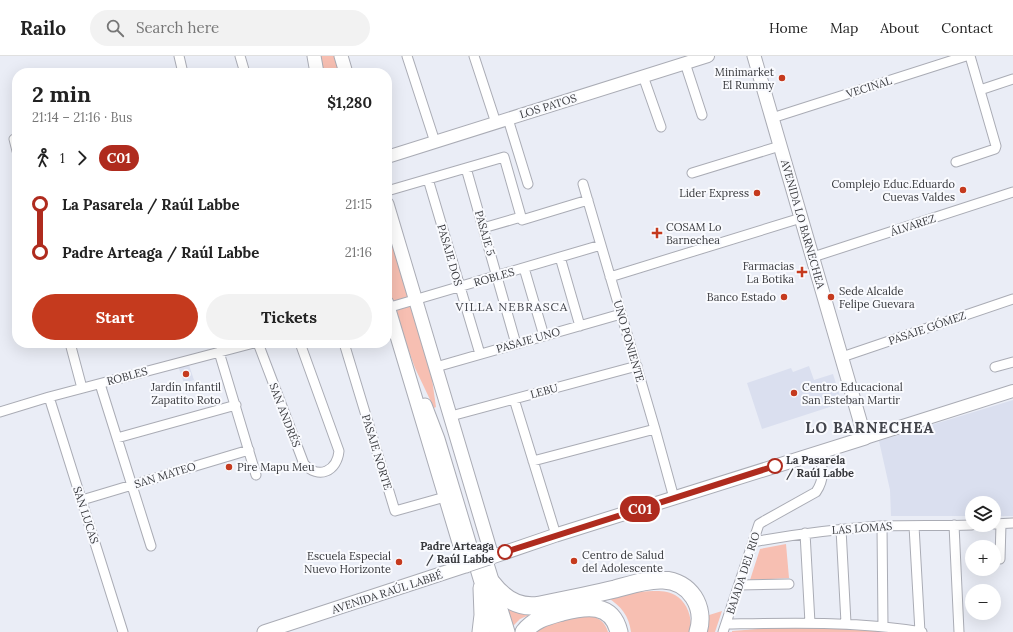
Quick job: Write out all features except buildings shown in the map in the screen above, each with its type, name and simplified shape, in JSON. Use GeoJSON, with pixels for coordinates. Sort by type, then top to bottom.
{"type":"FeatureCollection","features":[{"type":"Feature","properties":{"kind":"highway"},"geometry":{"type":"LineString","coordinates":[[481,632],[487,585],[500,592],[516,604],[528,606],[546,604],[649,581],[669,580],[684,587],[695,598],[700,617],[698,632]]}},
{"type":"Feature","properties":{"kind":"highway"},"geometry":{"type":"LineString","coordinates":[[524,632],[532,624],[544,618],[585,607],[598,608],[607,613],[615,621],[619,632]]}},
{"type":"Feature","properties":{"kind":"main road"},"geometry":{"type":"LineString","coordinates":[[314,56],[316,68]]}},
{"type":"Feature","properties":{"kind":"main road"},"geometry":{"type":"LineString","coordinates":[[341,56],[345,68]]}},
{"type":"Feature","properties":{"kind":"main road","name":"AVENIDA LO BARNECHEA"},"geometry":{"type":"LineString","coordinates":[[754,56],[866,438]]}},
{"type":"Feature","properties":{"kind":"main road"},"geometry":{"type":"LineString","coordinates":[[392,221],[451,416],[490,557]]}},
{"type":"Feature","properties":{"kind":"main road"},"geometry":{"type":"LineString","coordinates":[[392,322],[467,565]]}},
{"type":"Feature","properties":{"kind":"main road"},"geometry":{"type":"LineString","coordinates":[[436,367],[446,428],[487,585],[496,632]]}},
{"type":"Feature","properties":{"kind":"main road"},"geometry":{"type":"LineString","coordinates":[[409,376],[432,420],[487,585],[508,632]]}},
{"type":"Feature","properties":{"kind":"main road","name":"AVENIDA RAÚL LABBÉ"},"geometry":{"type":"LineString","coordinates":[[268,632],[556,535],[866,438]]}},
{"type":"Feature","properties":{"kind":"street"},"geometry":{"type":"LineString","coordinates":[[179,56],[182,68]]}},
{"type":"Feature","properties":{"kind":"street"},"geometry":{"type":"LineString","coordinates":[[240,56],[244,68]]}},
{"type":"Feature","properties":{"kind":"street"},"geometry":{"type":"LineString","coordinates":[[407,56],[435,142]]}},
{"type":"Feature","properties":{"kind":"street"},"geometry":{"type":"LineString","coordinates":[[474,56],[496,123]]}},
{"type":"Feature","properties":{"kind":"street","name":"LOS PATOS"},"geometry":{"type":"LineString","coordinates":[[392,155],[708,56]]}},
{"type":"Feature","properties":{"kind":"street","name":"VECINAL"},"geometry":{"type":"LineString","coordinates":[[772,118],[966,56]]}},
{"type":"Feature","properties":{"kind":"street"},"geometry":{"type":"LineString","coordinates":[[956,162],[995,149],[996,146],[970,56]]}},
{"type":"Feature","properties":{"kind":"street"},"geometry":{"type":"LineString","coordinates":[[685,63],[702,115]]}},
{"type":"Feature","properties":{"kind":"street"},"geometry":{"type":"LineString","coordinates":[[643,76],[661,127]]}},
{"type":"Feature","properties":{"kind":"street"},"geometry":{"type":"LineString","coordinates":[[980,90],[1013,79]]}},
{"type":"Feature","properties":{"kind":"street"},"geometry":{"type":"LineString","coordinates":[[508,119],[528,184]]}},
{"type":"Feature","properties":{"kind":"street"},"geometry":{"type":"LineString","coordinates":[[692,173],[780,146]]}},
{"type":"Feature","properties":{"kind":"street"},"geometry":{"type":"LineString","coordinates":[[392,190],[504,157],[522,218]]}},
{"type":"Feature","properties":{"kind":"street","name":"PASAJE 5"},"geometry":{"type":"LineString","coordinates":[[466,168],[516,344]]}},
{"type":"Feature","properties":{"kind":"street","name":"PASAJE DOS"},"geometry":{"type":"LineString","coordinates":[[428,179],[480,354]]}},
{"type":"Feature","properties":{"kind":"street","name":"UNO PONIENTE"},"geometry":{"type":"LineString","coordinates":[[583,184],[637,366],[674,498]]}},
{"type":"Feature","properties":{"kind":"street","name":"ÁLVAREZ"},"geometry":{"type":"LineString","coordinates":[[813,257],[1013,192]]}},
{"type":"Feature","properties":{"kind":"street"},"geometry":{"type":"LineString","coordinates":[[483,228],[588,200]]}},
{"type":"Feature","properties":{"kind":"street"},"geometry":{"type":"LineString","coordinates":[[610,277],[801,218]]}},
{"type":"Feature","properties":{"kind":"street","name":"ROBLES"},"geometry":{"type":"LineString","coordinates":[[392,305],[415,300],[601,246]]}},
{"type":"Feature","properties":{"kind":"street"},"geometry":{"type":"LineString","coordinates":[[560,257],[580,326]]}},
{"type":"Feature","properties":{"kind":"street"},"geometry":{"type":"LineString","coordinates":[[524,268],[544,336]]}},
{"type":"Feature","properties":{"kind":"street","name":"PASAJE GÓMEZ"},"geometry":{"type":"LineString","coordinates":[[842,357],[1013,299]]}},
{"type":"Feature","properties":{"kind":"street","name":"PASAJE UNO"},"geometry":{"type":"LineString","coordinates":[[436,367],[621,314]]}},
{"type":"Feature","properties":{"kind":"street"},"geometry":{"type":"LineString","coordinates":[[71,348],[82,388]]}},
{"type":"Feature","properties":{"kind":"street","name":"ROBLES"},"geometry":{"type":"LineString","coordinates":[[0,412],[49,397],[235,348]]}},
{"type":"Feature","properties":{"kind":"street","name":"SAN ANDRÉS"},"geometry":{"type":"LineString","coordinates":[[260,348],[304,464],[314,471],[320,473],[326,472],[334,466],[338,459],[339,451],[302,348]]}},
{"type":"Feature","properties":{"kind":"street","name":"PASAJE NORTE"},"geometry":{"type":"LineString","coordinates":[[346,348],[395,511],[445,497]]}},
{"type":"Feature","properties":{"kind":"street"},"geometry":{"type":"LineString","coordinates":[[219,352],[256,475]]}},
{"type":"Feature","properties":{"kind":"street"},"geometry":{"type":"LineString","coordinates":[[994,368],[1013,362]]}},
{"type":"Feature","properties":{"kind":"street","name":"LEBU"},"geometry":{"type":"LineString","coordinates":[[451,416],[637,366]]}},
{"type":"Feature","properties":{"kind":"street"},"geometry":{"type":"LineString","coordinates":[[100,384],[151,546]]}},
{"type":"Feature","properties":{"kind":"street","name":"AVENIDA RAÚL LABBÉ"},"geometry":{"type":"LineString","coordinates":[[866,438],[1013,390]]}},
{"type":"Feature","properties":{"kind":"street","name":"SAN LUCAS"},"geometry":{"type":"LineString","coordinates":[[49,397],[123,632]]}},
{"type":"Feature","properties":{"kind":"street"},"geometry":{"type":"LineString","coordinates":[[514,399],[556,535]]}},
{"type":"Feature","properties":{"kind":"street"},"geometry":{"type":"LineString","coordinates":[[117,438],[236,405]]}},
{"type":"Feature","properties":{"kind":"street"},"geometry":{"type":"LineString","coordinates":[[533,461],[655,429]]}},
{"type":"Feature","properties":{"kind":"street","name":"SAN MATEO"},"geometry":{"type":"LineString","coordinates":[[82,500],[249,450]]}},
{"type":"Feature","properties":{"kind":"street","name":"BAJADA DEL RIO"},"geometry":{"type":"LineString","coordinates":[[725,628],[757,529],[764,521],[816,492],[820,486],[823,472],[823,465],[819,453]]}},
{"type":"Feature","properties":{"kind":"street"},"geometry":{"type":"LineString","coordinates":[[1001,524],[1013,524]]}},
{"type":"Feature","properties":{"kind":"street"},"geometry":{"type":"LineString","coordinates":[[954,525],[959,632]]}},
{"type":"Feature","properties":{"kind":"street","name":"LAS LOMAS"},"geometry":{"type":"LineString","coordinates":[[753,542],[841,529],[882,526],[965,525]]}},
{"type":"Feature","properties":{"kind":"street"},"geometry":{"type":"LineString","coordinates":[[882,526],[883,626]]}},
{"type":"Feature","properties":{"kind":"street"},"geometry":{"type":"LineString","coordinates":[[725,628],[810,623],[883,626],[921,632],[914,526]]}},
{"type":"Feature","properties":{"kind":"street"},"geometry":{"type":"LineString","coordinates":[[841,529],[846,624]]}},
{"type":"Feature","properties":{"kind":"street"},"geometry":{"type":"LineString","coordinates":[[806,533],[810,623]]}},
{"type":"Feature","properties":{"kind":"street"},"geometry":{"type":"LineString","coordinates":[[739,585],[789,584]]}},
{"type":"Feature","properties":{"kind":"shaded area"},"geometry":{"type":"Polygon","coordinates":[[[318,56],[337,56],[341,68],[322,68],[318,56]]]}},
{"type":"Feature","properties":{"kind":"shaded area"},"geometry":{"type":"Polygon","coordinates":[[[392,238],[430,365],[436,407],[434,408],[415,368],[392,304],[392,238]]]}},
{"type":"Feature","properties":{"kind":"shaded area","name":"Jardín Infantil Zapatito Roto"},"geometry":{"type":"Polygon","coordinates":[[[188,362],[194,380],[184,383],[178,366],[188,362]]]}},
{"type":"Feature","properties":{"kind":"shaded area","name":"Centro Educacional San Esteban Martir"},"geometry":{"type":"Polygon","coordinates":[[[809,366],[814,380],[833,374],[842,403],[762,429],[747,383],[791,368],[793,372],[809,366]]]}},
{"type":"Feature","properties":{"kind":"shaded area"},"geometry":{"type":"Polygon","coordinates":[[[1013,400],[1013,516],[1001,516],[1001,496],[965,496],[965,516],[891,516],[890,490],[879,441],[1013,400]]]}},
{"type":"Feature","properties":{"kind":"shaded area"},"geometry":{"type":"Polygon","coordinates":[[[786,544],[789,578],[750,580],[760,549],[786,544]]]}},
{"type":"Feature","properties":{"kind":"shaded area"},"geometry":{"type":"Polygon","coordinates":[[[653,591],[670,593],[675,595],[683,602],[690,616],[691,622],[689,632],[631,632],[624,612],[617,604],[608,598],[635,592],[653,591]]]}},
{"type":"Feature","properties":{"kind":"shaded area"},"geometry":{"type":"Polygon","coordinates":[[[507,606],[538,611],[520,619],[513,626],[507,606]]]}},
{"type":"Feature","properties":{"kind":"shaded area"},"geometry":{"type":"Polygon","coordinates":[[[722,611],[715,632],[705,632],[706,616],[722,611]]]}},
{"type":"Feature","properties":{"kind":"shaded area"},"geometry":{"type":"Polygon","coordinates":[[[590,615],[602,621],[608,632],[536,632],[534,627],[554,621],[590,615]]]}},
{"type":"Feature","properties":{"kind":"shaded area"},"geometry":{"type":"Polygon","coordinates":[[[833,623],[922,632],[732,632],[732,631],[833,623]]]}},
{"type":"Feature","properties":{"kind":"bus line","name":"C01"},"geometry":{"type":"LineString","coordinates":[[505,552],[775,466]]}},
{"type":"Feature","properties":{"kind":"place","name":"Minimarket El Rummy"},"geometry":{"type":"Point","coordinates":[782,78]}},
{"type":"Feature","properties":{"kind":"place","name":"Complejo Educ.Eduardo Cuevas Valdes"},"geometry":{"type":"Point","coordinates":[963,190]}},
{"type":"Feature","properties":{"kind":"place","name":"Lider Express"},"geometry":{"type":"Point","coordinates":[757,193]}},
{"type":"Feature","properties":{"kind":"place","name":"COSAM Lo Barnechea"},"geometry":{"type":"Point","coordinates":[657,233]}},
{"type":"Feature","properties":{"kind":"place","name":"Farmacias La Botika"},"geometry":{"type":"Point","coordinates":[802,272]}},
{"type":"Feature","properties":{"kind":"place","name":"Banco Estado"},"geometry":{"type":"Point","coordinates":[784,297]}},
{"type":"Feature","properties":{"kind":"place","name":"Sede Alcalde Felipe Guevara"},"geometry":{"type":"Point","coordinates":[831,297]}},
{"type":"Feature","properties":{"kind":"place","name":"Jardín Infantil Zapatito Roto"},"geometry":{"type":"Point","coordinates":[186,374]}},
{"type":"Feature","properties":{"kind":"place","name":"Centro Educacional San Esteban Martir"},"geometry":{"type":"Point","coordinates":[794,393]}},
{"type":"Feature","properties":{"kind":"place","name":"La Pasarela / Raúl Labbe"},"geometry":{"type":"Point","coordinates":[775,466]}},
{"type":"Feature","properties":{"kind":"place","name":"Pire Mapu Meu"},"geometry":{"type":"Point","coordinates":[229,467]}},
{"type":"Feature","properties":{"kind":"place","name":"Padre Arteaga / Raúl Labbe"},"geometry":{"type":"Point","coordinates":[505,552]}},
{"type":"Feature","properties":{"kind":"place","name":"Centro de Salud del Adolescente"},"geometry":{"type":"Point","coordinates":[574,561]}},
{"type":"Feature","properties":{"kind":"place","name":"Escuela Especial Nuevo Horizonte"},"geometry":{"type":"Point","coordinates":[399,562]}},
{"type":"Feature","properties":{"kind":"district","name":"VILLA NEBRASCA"},"geometry":{"type":"Point","coordinates":[512,307]}},
{"type":"Feature","properties":{"kind":"district","name":"LO BARNECHEA"},"geometry":{"type":"Point","coordinates":[870,428]}}]}
